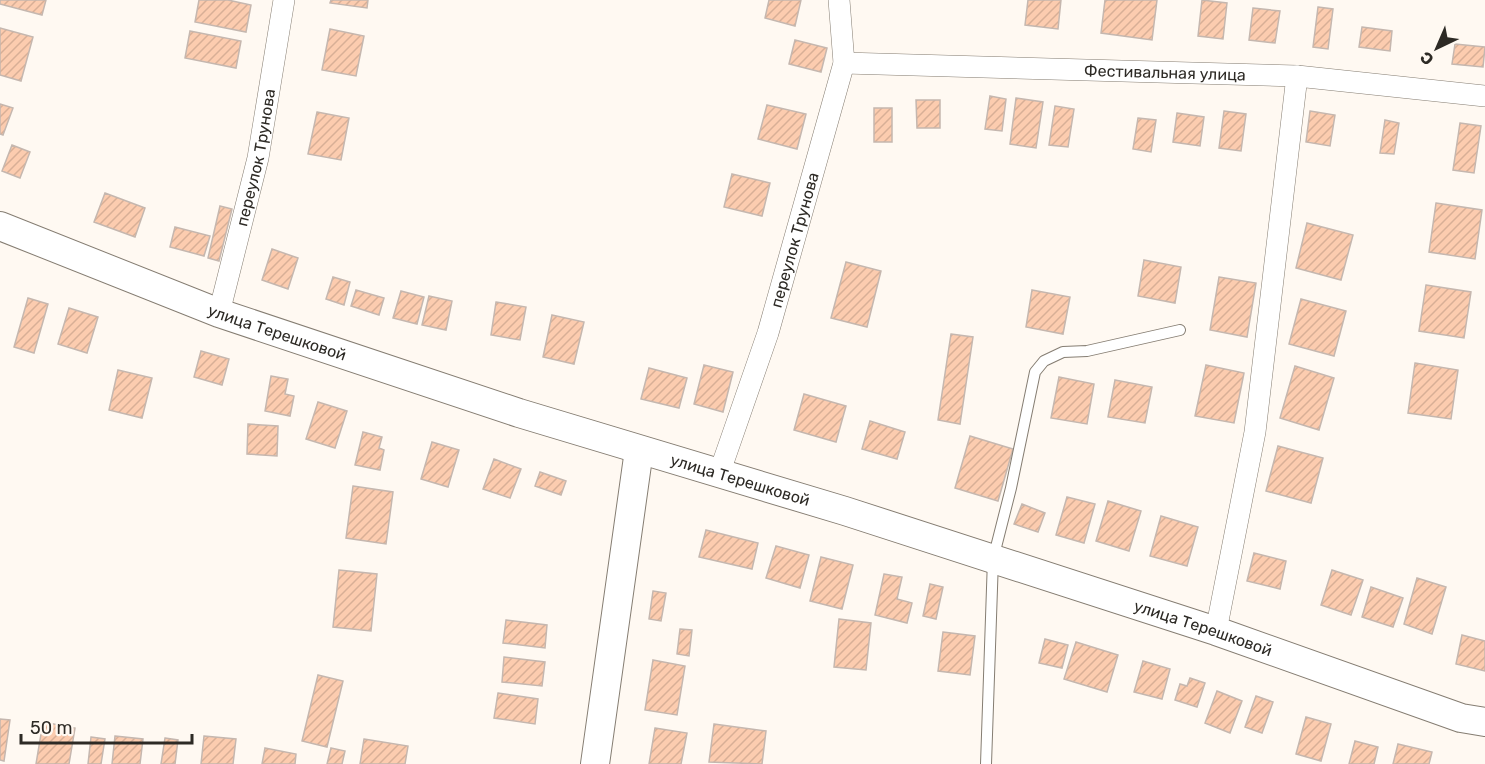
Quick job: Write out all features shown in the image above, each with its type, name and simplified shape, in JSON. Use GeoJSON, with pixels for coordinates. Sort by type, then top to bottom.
{"type":"FeatureCollection","features":[{"type":"Feature","properties":{"kind":"street","name":"переулок Трунова"},"geometry":{"type":"LineString","coordinates":[[219,313],[258,159],[284,0]]}},
{"type":"Feature","properties":{"kind":"street","name":"переулок Трунова"},"geometry":{"type":"LineString","coordinates":[[719,474],[768,333],[844,63],[838,0]]}},
{"type":"Feature","properties":{"kind":"street","name":"Фестивальная улица"},"geometry":{"type":"LineString","coordinates":[[844,63],[1297,76],[1485,96]]}},
{"type":"Feature","properties":{"kind":"street"},"geometry":{"type":"LineString","coordinates":[[1216,631],[1256,432],[1297,76]]}},
{"type":"Feature","properties":{"kind":"street","name":"улица Терешковой"},"geometry":{"type":"LineString","coordinates":[[0,226],[219,313],[519,413],[845,511],[1216,631],[1461,718],[1485,722]]}},
{"type":"Feature","properties":{"kind":"street"},"geometry":{"type":"LineString","coordinates":[[595,764],[639,450]]}},
{"type":"Feature","properties":{"kind":"lane"},"geometry":{"type":"LineString","coordinates":[[986,764],[993,559],[1011,488],[1035,372],[1044,361],[1063,352],[1087,351],[1180,330]]}},
{"type":"Feature","properties":{"kind":"building"},"geometry":{"type":"Polygon","coordinates":[[[0,0],[46,0],[42,15],[0,4],[0,0]]]}},
{"type":"Feature","properties":{"kind":"building"},"geometry":{"type":"Polygon","coordinates":[[[199,0],[228,0],[251,5],[246,32],[195,22],[199,0]]]}},
{"type":"Feature","properties":{"kind":"building"},"geometry":{"type":"Polygon","coordinates":[[[331,0],[368,0],[367,8],[330,3],[331,0]]]}},
{"type":"Feature","properties":{"kind":"building"},"geometry":{"type":"Polygon","coordinates":[[[769,0],[801,0],[795,26],[765,18],[769,0]]]}},
{"type":"Feature","properties":{"kind":"building"},"geometry":{"type":"Polygon","coordinates":[[[1028,0],[1061,0],[1058,29],[1025,25],[1028,0]]]}},
{"type":"Feature","properties":{"kind":"building"},"geometry":{"type":"Polygon","coordinates":[[[1105,0],[1157,0],[1152,40],[1101,33],[1105,0]]]}},
{"type":"Feature","properties":{"kind":"building"},"geometry":{"type":"Polygon","coordinates":[[[1202,0],[1227,3],[1223,39],[1198,36],[1202,0]]]}},
{"type":"Feature","properties":{"kind":"building"},"geometry":{"type":"Polygon","coordinates":[[[1318,7],[1333,9],[1328,49],[1313,47],[1318,7]]]}},
{"type":"Feature","properties":{"kind":"building"},"geometry":{"type":"Polygon","coordinates":[[[1253,8],[1280,11],[1275,43],[1249,40],[1253,8]]]}},
{"type":"Feature","properties":{"kind":"building"},"geometry":{"type":"Polygon","coordinates":[[[1362,27],[1392,31],[1390,51],[1359,47],[1362,27]]]}},
{"type":"Feature","properties":{"kind":"building"},"geometry":{"type":"Polygon","coordinates":[[[0,28],[33,37],[21,81],[0,75],[0,28]]]}},
{"type":"Feature","properties":{"kind":"building"},"geometry":{"type":"Polygon","coordinates":[[[330,29],[364,36],[356,76],[322,70],[330,29]]]}},
{"type":"Feature","properties":{"kind":"building"},"geometry":{"type":"Polygon","coordinates":[[[190,31],[241,41],[236,68],[185,58],[190,31]]]}},
{"type":"Feature","properties":{"kind":"building"},"geometry":{"type":"Polygon","coordinates":[[[795,40],[827,48],[821,72],[789,64],[795,40]]]}},
{"type":"Feature","properties":{"kind":"building"},"geometry":{"type":"Polygon","coordinates":[[[1455,44],[1485,47],[1483,67],[1452,64],[1455,44]]]}},
{"type":"Feature","properties":{"kind":"building"},"geometry":{"type":"Polygon","coordinates":[[[990,96],[1006,99],[1002,131],[985,129],[990,96]]]}},
{"type":"Feature","properties":{"kind":"building"},"geometry":{"type":"Polygon","coordinates":[[[1016,98],[1043,102],[1036,148],[1010,144],[1016,98]]]}},
{"type":"Feature","properties":{"kind":"building"},"geometry":{"type":"Polygon","coordinates":[[[916,100],[940,100],[940,128],[917,128],[916,100]]]}},
{"type":"Feature","properties":{"kind":"building"},"geometry":{"type":"Polygon","coordinates":[[[0,104],[13,108],[3,135],[0,134],[0,104]]]}},
{"type":"Feature","properties":{"kind":"building"},"geometry":{"type":"Polygon","coordinates":[[[767,105],[806,114],[797,149],[758,139],[767,105]]]}},
{"type":"Feature","properties":{"kind":"building"},"geometry":{"type":"Polygon","coordinates":[[[1055,106],[1074,109],[1068,147],[1049,145],[1055,106]]]}},
{"type":"Feature","properties":{"kind":"building"},"geometry":{"type":"Polygon","coordinates":[[[874,108],[892,108],[892,142],[874,142],[874,108]]]}},
{"type":"Feature","properties":{"kind":"building"},"geometry":{"type":"Polygon","coordinates":[[[1224,111],[1246,114],[1241,151],[1219,148],[1224,111]]]}},
{"type":"Feature","properties":{"kind":"building"},"geometry":{"type":"Polygon","coordinates":[[[1310,111],[1335,115],[1330,146],[1306,142],[1310,111]]]}},
{"type":"Feature","properties":{"kind":"building"},"geometry":{"type":"Polygon","coordinates":[[[317,112],[349,118],[341,160],[308,154],[317,112]]]}},
{"type":"Feature","properties":{"kind":"building"},"geometry":{"type":"Polygon","coordinates":[[[1177,113],[1204,117],[1200,146],[1173,142],[1177,113]]]}},
{"type":"Feature","properties":{"kind":"building"},"geometry":{"type":"Polygon","coordinates":[[[1138,118],[1156,120],[1151,152],[1133,149],[1138,118]]]}},
{"type":"Feature","properties":{"kind":"building"},"geometry":{"type":"Polygon","coordinates":[[[1385,120],[1399,123],[1394,154],[1380,153],[1385,120]]]}},
{"type":"Feature","properties":{"kind":"building"},"geometry":{"type":"Polygon","coordinates":[[[1460,123],[1481,126],[1474,173],[1453,170],[1460,123]]]}},
{"type":"Feature","properties":{"kind":"building"},"geometry":{"type":"Polygon","coordinates":[[[12,145],[30,152],[20,178],[2,171],[12,145]]]}},
{"type":"Feature","properties":{"kind":"building"},"geometry":{"type":"Polygon","coordinates":[[[732,174],[770,183],[762,216],[724,207],[732,174]]]}},
{"type":"Feature","properties":{"kind":"building"},"geometry":{"type":"Polygon","coordinates":[[[105,193],[145,208],[135,237],[94,222],[105,193]]]}},
{"type":"Feature","properties":{"kind":"building"},"geometry":{"type":"Polygon","coordinates":[[[1436,203],[1482,210],[1475,259],[1429,252],[1436,203]]]}},
{"type":"Feature","properties":{"kind":"building"},"geometry":{"type":"Polygon","coordinates":[[[220,206],[232,209],[219,261],[208,258],[220,206]]]}},
{"type":"Feature","properties":{"kind":"building"},"geometry":{"type":"Polygon","coordinates":[[[1307,223],[1353,235],[1341,280],[1296,268],[1307,223]]]}},
{"type":"Feature","properties":{"kind":"building"},"geometry":{"type":"Polygon","coordinates":[[[175,227],[210,236],[204,256],[170,247],[175,227]]]}},
{"type":"Feature","properties":{"kind":"building"},"geometry":{"type":"Polygon","coordinates":[[[272,249],[298,258],[288,289],[262,280],[272,249]]]}},
{"type":"Feature","properties":{"kind":"building"},"geometry":{"type":"Polygon","coordinates":[[[1144,260],[1181,267],[1175,303],[1138,296],[1144,260]]]}},
{"type":"Feature","properties":{"kind":"building"},"geometry":{"type":"Polygon","coordinates":[[[846,262],[881,271],[867,327],[831,318],[846,262]]]}},
{"type":"Feature","properties":{"kind":"building"},"geometry":{"type":"Polygon","coordinates":[[[333,277],[350,282],[344,305],[326,299],[333,277]]]}},
{"type":"Feature","properties":{"kind":"building"},"geometry":{"type":"Polygon","coordinates":[[[1219,277],[1256,283],[1247,337],[1210,330],[1219,277]]]}},
{"type":"Feature","properties":{"kind":"building"},"geometry":{"type":"Polygon","coordinates":[[[1426,285],[1471,292],[1464,338],[1419,331],[1426,285]]]}},
{"type":"Feature","properties":{"kind":"building"},"geometry":{"type":"Polygon","coordinates":[[[356,290],[384,298],[379,315],[351,306],[356,290]]]}},
{"type":"Feature","properties":{"kind":"building"},"geometry":{"type":"Polygon","coordinates":[[[1032,290],[1070,297],[1063,334],[1026,327],[1032,290]]]}},
{"type":"Feature","properties":{"kind":"building"},"geometry":{"type":"Polygon","coordinates":[[[401,291],[424,297],[417,324],[393,318],[401,291]]]}},
{"type":"Feature","properties":{"kind":"building"},"geometry":{"type":"Polygon","coordinates":[[[429,296],[452,301],[446,330],[422,325],[429,296]]]}},
{"type":"Feature","properties":{"kind":"building"},"geometry":{"type":"Polygon","coordinates":[[[28,298],[48,304],[34,353],[14,347],[28,298]]]}},
{"type":"Feature","properties":{"kind":"building"},"geometry":{"type":"Polygon","coordinates":[[[1301,299],[1346,311],[1334,356],[1289,344],[1301,299]]]}},
{"type":"Feature","properties":{"kind":"building"},"geometry":{"type":"Polygon","coordinates":[[[496,302],[526,307],[520,340],[491,335],[496,302]]]}},
{"type":"Feature","properties":{"kind":"building"},"geometry":{"type":"Polygon","coordinates":[[[69,308],[98,317],[87,353],[58,344],[69,308]]]}},
{"type":"Feature","properties":{"kind":"building"},"geometry":{"type":"Polygon","coordinates":[[[552,315],[584,322],[574,364],[543,357],[552,315]]]}},
{"type":"Feature","properties":{"kind":"building"},"geometry":{"type":"Polygon","coordinates":[[[951,334],[973,337],[960,424],[938,420],[951,334]]]}},
{"type":"Feature","properties":{"kind":"building"},"geometry":{"type":"Polygon","coordinates":[[[201,351],[229,359],[222,385],[194,377],[201,351]]]}},
{"type":"Feature","properties":{"kind":"building"},"geometry":{"type":"Polygon","coordinates":[[[1415,363],[1458,370],[1451,419],[1408,413],[1415,363]]]}},
{"type":"Feature","properties":{"kind":"building"},"geometry":{"type":"Polygon","coordinates":[[[704,365],[733,372],[723,412],[694,404],[704,365]]]}},
{"type":"Feature","properties":{"kind":"building"},"geometry":{"type":"Polygon","coordinates":[[[1206,365],[1244,373],[1234,423],[1195,416],[1206,365]]]}},
{"type":"Feature","properties":{"kind":"building"},"geometry":{"type":"Polygon","coordinates":[[[1295,366],[1334,378],[1319,430],[1280,418],[1295,366]]]}},
{"type":"Feature","properties":{"kind":"building"},"geometry":{"type":"Polygon","coordinates":[[[649,368],[687,378],[679,408],[641,399],[649,368]]]}},
{"type":"Feature","properties":{"kind":"building"},"geometry":{"type":"Polygon","coordinates":[[[118,370],[152,378],[142,418],[109,410],[118,370]]]}},
{"type":"Feature","properties":{"kind":"building"},"geometry":{"type":"Polygon","coordinates":[[[271,376],[288,379],[285,394],[294,396],[290,416],[265,411],[271,376]]]}},
{"type":"Feature","properties":{"kind":"building"},"geometry":{"type":"Polygon","coordinates":[[[1059,377],[1094,384],[1087,424],[1051,418],[1059,377]]]}},
{"type":"Feature","properties":{"kind":"building"},"geometry":{"type":"Polygon","coordinates":[[[1115,380],[1152,387],[1145,423],[1108,417],[1115,380]]]}},
{"type":"Feature","properties":{"kind":"building"},"geometry":{"type":"Polygon","coordinates":[[[804,394],[846,406],[836,442],[794,430],[804,394]]]}},
{"type":"Feature","properties":{"kind":"building"},"geometry":{"type":"Polygon","coordinates":[[[318,402],[347,411],[335,448],[306,439],[318,402]]]}},
{"type":"Feature","properties":{"kind":"building"},"geometry":{"type":"Polygon","coordinates":[[[870,421],[905,432],[897,459],[862,449],[870,421]]]}},
{"type":"Feature","properties":{"kind":"building"},"geometry":{"type":"Polygon","coordinates":[[[248,424],[278,426],[277,456],[247,454],[248,424]]]}},
{"type":"Feature","properties":{"kind":"building"},"geometry":{"type":"Polygon","coordinates":[[[363,432],[382,437],[379,448],[384,450],[380,470],[355,465],[363,432]]]}},
{"type":"Feature","properties":{"kind":"building"},"geometry":{"type":"Polygon","coordinates":[[[970,436],[1013,449],[998,501],[955,488],[970,436]]]}},
{"type":"Feature","properties":{"kind":"building"},"geometry":{"type":"Polygon","coordinates":[[[432,442],[459,450],[448,487],[421,479],[432,442]]]}},
{"type":"Feature","properties":{"kind":"building"},"geometry":{"type":"Polygon","coordinates":[[[1278,446],[1323,458],[1311,503],[1266,491],[1278,446]]]}},
{"type":"Feature","properties":{"kind":"building"},"geometry":{"type":"Polygon","coordinates":[[[494,459],[521,469],[510,498],[483,489],[494,459]]]}},
{"type":"Feature","properties":{"kind":"building"},"geometry":{"type":"Polygon","coordinates":[[[540,472],[566,481],[561,495],[535,486],[540,472]]]}},
{"type":"Feature","properties":{"kind":"building"},"geometry":{"type":"Polygon","coordinates":[[[353,486],[393,492],[386,544],[346,538],[353,486]]]}},
{"type":"Feature","properties":{"kind":"building"},"geometry":{"type":"Polygon","coordinates":[[[1067,497],[1095,504],[1084,543],[1056,535],[1067,497]]]}},
{"type":"Feature","properties":{"kind":"building"},"geometry":{"type":"Polygon","coordinates":[[[1108,501],[1141,511],[1129,551],[1096,541],[1108,501]]]}},
{"type":"Feature","properties":{"kind":"building"},"geometry":{"type":"Polygon","coordinates":[[[1022,504],[1045,513],[1038,532],[1014,524],[1022,504]]]}},
{"type":"Feature","properties":{"kind":"building"},"geometry":{"type":"Polygon","coordinates":[[[1161,516],[1198,527],[1187,566],[1150,556],[1161,516]]]}},
{"type":"Feature","properties":{"kind":"building"},"geometry":{"type":"Polygon","coordinates":[[[706,530],[758,543],[752,569],[699,557],[706,530]]]}},
{"type":"Feature","properties":{"kind":"building"},"geometry":{"type":"Polygon","coordinates":[[[776,546],[809,555],[800,588],[766,578],[776,546]]]}},
{"type":"Feature","properties":{"kind":"building"},"geometry":{"type":"Polygon","coordinates":[[[1254,553],[1286,561],[1280,589],[1247,581],[1254,553]]]}},
{"type":"Feature","properties":{"kind":"building"},"geometry":{"type":"Polygon","coordinates":[[[821,557],[853,565],[842,609],[810,601],[821,557]]]}},
{"type":"Feature","properties":{"kind":"building"},"geometry":{"type":"Polygon","coordinates":[[[339,570],[377,574],[371,631],[333,627],[339,570]]]}},
{"type":"Feature","properties":{"kind":"building"},"geometry":{"type":"Polygon","coordinates":[[[1332,570],[1363,580],[1351,615],[1321,605],[1332,570]]]}},
{"type":"Feature","properties":{"kind":"building"},"geometry":{"type":"Polygon","coordinates":[[[884,574],[902,577],[897,599],[912,603],[907,623],[875,615],[884,574]]]}},
{"type":"Feature","properties":{"kind":"building"},"geometry":{"type":"Polygon","coordinates":[[[1417,578],[1446,587],[1432,634],[1404,624],[1417,578]]]}},
{"type":"Feature","properties":{"kind":"building"},"geometry":{"type":"Polygon","coordinates":[[[930,584],[943,587],[936,619],[923,616],[930,584]]]}},
{"type":"Feature","properties":{"kind":"building"},"geometry":{"type":"Polygon","coordinates":[[[1371,587],[1403,598],[1393,627],[1362,617],[1371,587]]]}},
{"type":"Feature","properties":{"kind":"building"},"geometry":{"type":"Polygon","coordinates":[[[653,591],[666,593],[661,621],[649,619],[653,591]]]}},
{"type":"Feature","properties":{"kind":"building"},"geometry":{"type":"Polygon","coordinates":[[[839,619],[871,623],[866,670],[834,667],[839,619]]]}},
{"type":"Feature","properties":{"kind":"building"},"geometry":{"type":"Polygon","coordinates":[[[506,620],[547,625],[545,648],[503,643],[506,620]]]}},
{"type":"Feature","properties":{"kind":"building"},"geometry":{"type":"Polygon","coordinates":[[[680,629],[692,630],[689,656],[677,654],[680,629]]]}},
{"type":"Feature","properties":{"kind":"building"},"geometry":{"type":"Polygon","coordinates":[[[943,632],[975,636],[970,675],[938,671],[943,632]]]}},
{"type":"Feature","properties":{"kind":"building"},"geometry":{"type":"Polygon","coordinates":[[[1462,635],[1485,641],[1485,671],[1456,664],[1462,635]]]}},
{"type":"Feature","properties":{"kind":"building"},"geometry":{"type":"Polygon","coordinates":[[[1045,639],[1068,645],[1062,668],[1039,663],[1045,639]]]}},
{"type":"Feature","properties":{"kind":"building"},"geometry":{"type":"Polygon","coordinates":[[[1076,642],[1118,655],[1107,692],[1064,679],[1076,642]]]}},
{"type":"Feature","properties":{"kind":"building"},"geometry":{"type":"Polygon","coordinates":[[[504,657],[545,662],[542,686],[502,682],[504,657]]]}},
{"type":"Feature","properties":{"kind":"building"},"geometry":{"type":"Polygon","coordinates":[[[653,660],[685,666],[677,715],[645,710],[653,660]]]}},
{"type":"Feature","properties":{"kind":"building"},"geometry":{"type":"Polygon","coordinates":[[[1143,661],[1170,669],[1162,699],[1134,692],[1143,661]]]}},
{"type":"Feature","properties":{"kind":"building"},"geometry":{"type":"Polygon","coordinates":[[[318,675],[343,681],[327,747],[302,741],[318,675]]]}},
{"type":"Feature","properties":{"kind":"building"},"geometry":{"type":"Polygon","coordinates":[[[1190,678],[1205,683],[1197,707],[1175,700],[1180,684],[1187,686],[1190,678]]]}},
{"type":"Feature","properties":{"kind":"building"},"geometry":{"type":"Polygon","coordinates":[[[1217,691],[1242,701],[1230,733],[1205,723],[1217,691]]]}},
{"type":"Feature","properties":{"kind":"building"},"geometry":{"type":"Polygon","coordinates":[[[498,693],[538,699],[535,724],[494,718],[498,693]]]}},
{"type":"Feature","properties":{"kind":"building"},"geometry":{"type":"Polygon","coordinates":[[[1256,696],[1273,702],[1262,733],[1245,727],[1256,696]]]}},
{"type":"Feature","properties":{"kind":"building"},"geometry":{"type":"Polygon","coordinates":[[[1306,717],[1331,724],[1321,761],[1296,754],[1306,717]]]}},
{"type":"Feature","properties":{"kind":"building"},"geometry":{"type":"Polygon","coordinates":[[[0,719],[10,720],[4,761],[0,760],[0,719]]]}},
{"type":"Feature","properties":{"kind":"building"},"geometry":{"type":"Polygon","coordinates":[[[43,722],[75,728],[69,764],[36,764],[43,722]]]}},
{"type":"Feature","properties":{"kind":"building"},"geometry":{"type":"Polygon","coordinates":[[[714,724],[766,731],[762,764],[709,762],[714,724]]]}},
{"type":"Feature","properties":{"kind":"building"},"geometry":{"type":"Polygon","coordinates":[[[655,728],[687,733],[681,764],[649,764],[655,728]]]}},
{"type":"Feature","properties":{"kind":"building"},"geometry":{"type":"Polygon","coordinates":[[[115,736],[143,739],[140,764],[112,764],[115,736]]]}},
{"type":"Feature","properties":{"kind":"building"},"geometry":{"type":"Polygon","coordinates":[[[204,736],[236,739],[233,764],[201,764],[204,736]]]}},
{"type":"Feature","properties":{"kind":"building"},"geometry":{"type":"Polygon","coordinates":[[[91,737],[105,739],[101,764],[88,764],[91,737]]]}},
{"type":"Feature","properties":{"kind":"building"},"geometry":{"type":"Polygon","coordinates":[[[165,738],[178,740],[175,764],[161,764],[165,738]]]}},
{"type":"Feature","properties":{"kind":"building"},"geometry":{"type":"Polygon","coordinates":[[[364,739],[408,746],[405,764],[360,764],[364,739]]]}},
{"type":"Feature","properties":{"kind":"building"},"geometry":{"type":"Polygon","coordinates":[[[1355,741],[1378,747],[1374,764],[1349,764],[1355,741]]]}},
{"type":"Feature","properties":{"kind":"building"},"geometry":{"type":"Polygon","coordinates":[[[1398,744],[1432,752],[1429,764],[1393,764],[1398,744]]]}},
{"type":"Feature","properties":{"kind":"building"},"geometry":{"type":"Polygon","coordinates":[[[265,748],[296,754],[295,764],[262,764],[265,748]]]}},
{"type":"Feature","properties":{"kind":"building"},"geometry":{"type":"Polygon","coordinates":[[[331,748],[345,751],[342,764],[327,764],[331,748]]]}}]}
